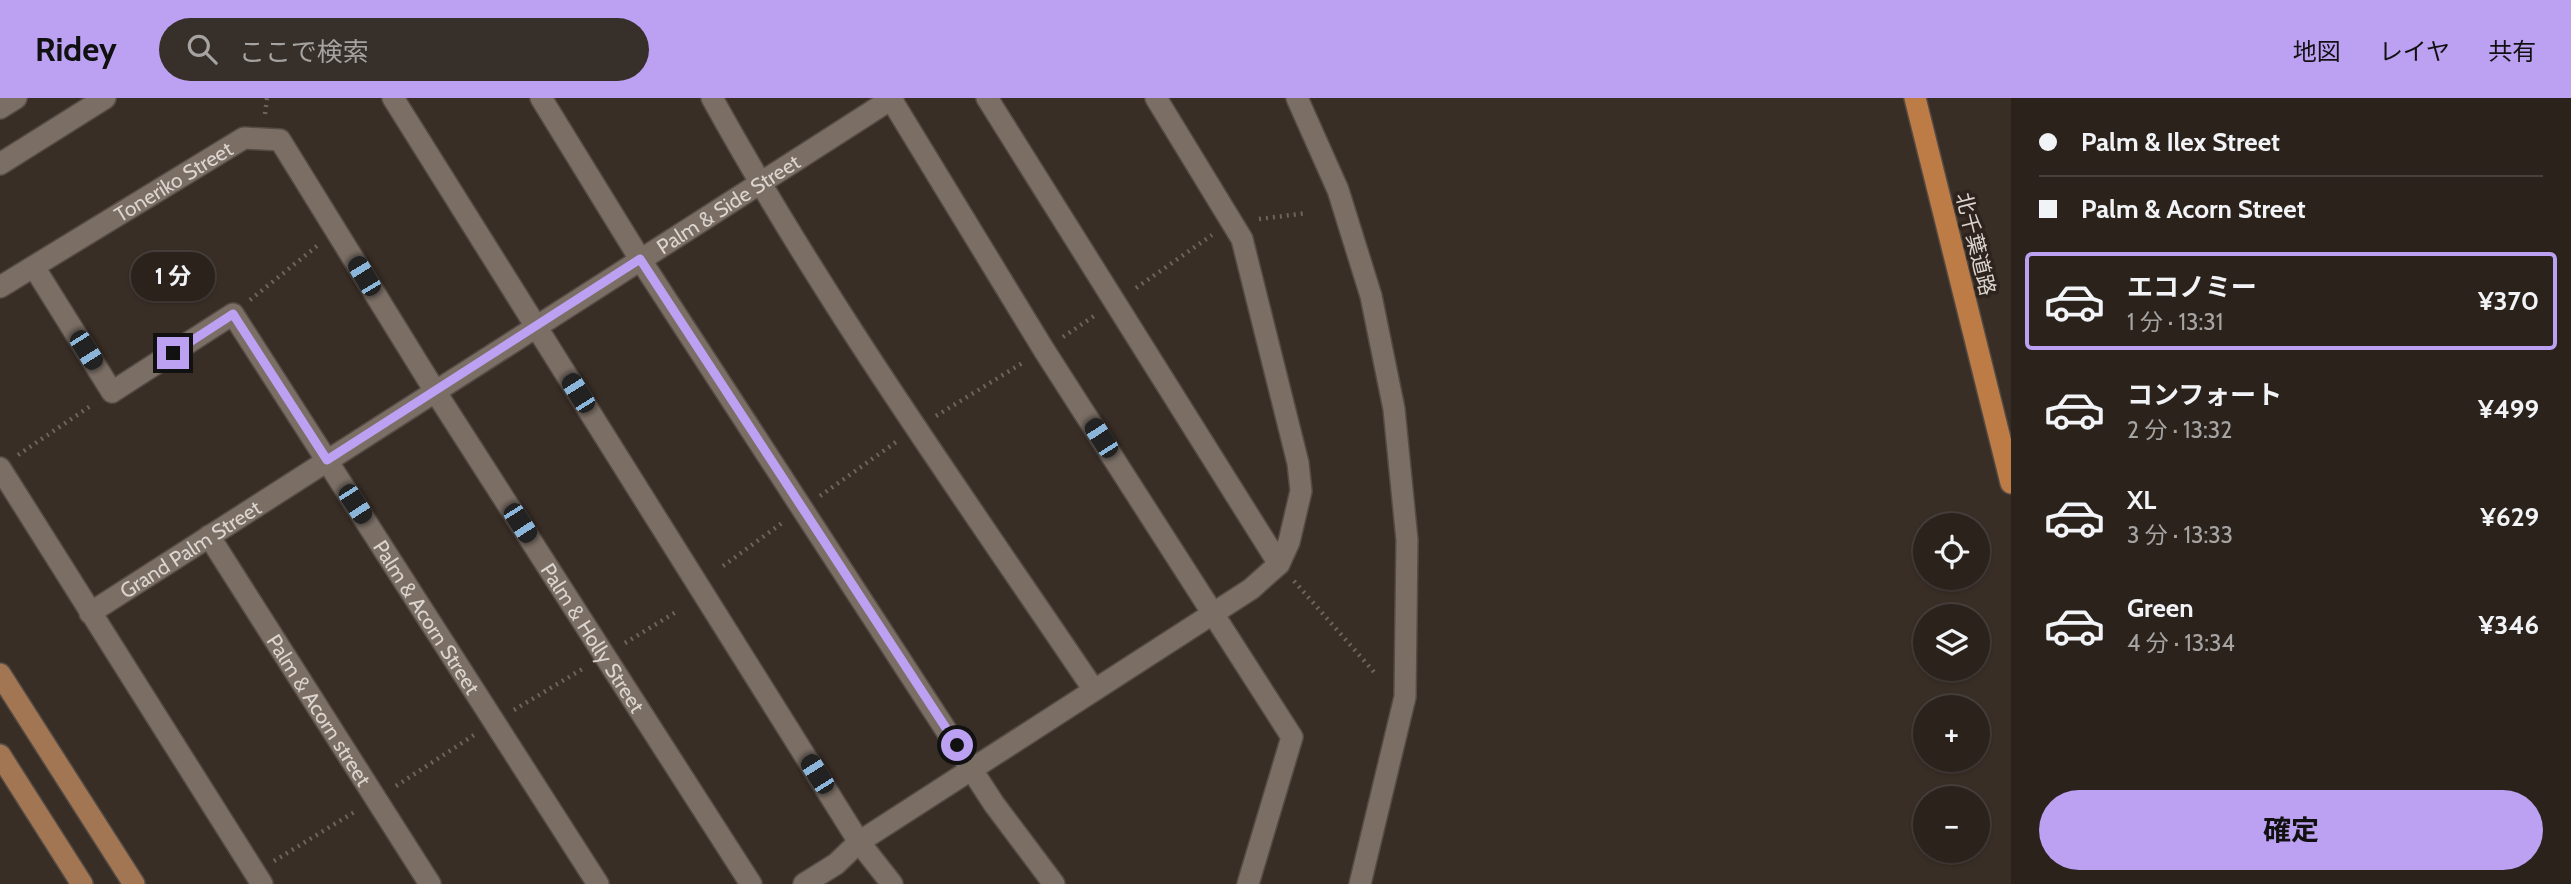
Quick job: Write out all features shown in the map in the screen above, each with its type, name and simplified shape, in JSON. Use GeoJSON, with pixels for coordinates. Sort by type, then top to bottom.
{"type":"FeatureCollection","features":[{"type":"Feature","properties":{"kind":"highway","name":"北千葉道路"},"geometry":{"type":"LineString","coordinates":[[1914,98],[2011,483]]}},
{"type":"Feature","properties":{"kind":"main road"},"geometry":{"type":"LineString","coordinates":[[0,674],[134,884]]}},
{"type":"Feature","properties":{"kind":"main road"},"geometry":{"type":"LineString","coordinates":[[0,755],[82,884]]}},
{"type":"Feature","properties":{"kind":"street"},"geometry":{"type":"LineString","coordinates":[[0,108],[16,98]]}},
{"type":"Feature","properties":{"kind":"street"},"geometry":{"type":"LineString","coordinates":[[0,164],[105,98]]}},
{"type":"Feature","properties":{"kind":"street"},"geometry":{"type":"LineString","coordinates":[[393,98],[859,842],[892,884]]}},
{"type":"Feature","properties":{"kind":"street"},"geometry":{"type":"LineString","coordinates":[[541,98],[640,259],[994,804],[1054,884]]}},
{"type":"Feature","properties":{"kind":"street"},"geometry":{"type":"LineString","coordinates":[[712,98],[759,184],[917,428],[1094,690]]}},
{"type":"Feature","properties":{"kind":"street"},"geometry":{"type":"LineString","coordinates":[[986,98],[1279,564]]}},
{"type":"Feature","properties":{"kind":"street"},"geometry":{"type":"LineString","coordinates":[[804,884],[836,864],[859,842],[1214,614],[1279,564],[1297,518],[1301,491],[1298,463],[1242,239],[1156,98]]}},
{"type":"Feature","properties":{"kind":"street"},"geometry":{"type":"LineString","coordinates":[[1297,98],[1338,190],[1371,296],[1394,409],[1407,540],[1405,697],[1360,884]]}},
{"type":"Feature","properties":{"kind":"street"},"geometry":{"type":"LineString","coordinates":[[892,99],[1044,350],[1292,737],[1248,884]]}},
{"type":"Feature","properties":{"kind":"street","name":"Palm & Side Street"},"geometry":{"type":"LineString","coordinates":[[562,310],[892,99]]}},
{"type":"Feature","properties":{"kind":"street","name":"Toneriko Street"},"geometry":{"type":"LineString","coordinates":[[0,287],[244,138],[280,140],[435,391]]}},
{"type":"Feature","properties":{"kind":"street"},"geometry":{"type":"LineString","coordinates":[[34,267],[112,392],[233,314]]}},
{"type":"Feature","properties":{"kind":"street","name":"Grand Palm Street"},"geometry":{"type":"LineString","coordinates":[[90,613],[562,310]]}},
{"type":"Feature","properties":{"kind":"street","name":"Palm & Acorn Street"},"geometry":{"type":"LineString","coordinates":[[233,314],[598,884]]}},
{"type":"Feature","properties":{"kind":"street","name":"Palm & Holly Street"},"geometry":{"type":"LineString","coordinates":[[435,391],[751,884]]}},
{"type":"Feature","properties":{"kind":"street"},"geometry":{"type":"LineString","coordinates":[[6,464],[90,613],[259,878]]}},
{"type":"Feature","properties":{"kind":"street","name":"Palm & Acorn street"},"geometry":{"type":"LineString","coordinates":[[209,536],[430,884]]}},
{"type":"Feature","properties":{"kind":"path"},"geometry":{"type":"LineString","coordinates":[[723,566],[917,428],[1044,350],[1232,222],[1307,213]]}},
{"type":"Feature","properties":{"kind":"path"},"geometry":{"type":"LineString","coordinates":[[233,314],[336,230]]}},
{"type":"Feature","properties":{"kind":"path"},"geometry":{"type":"LineString","coordinates":[[6,464],[112,392]]}},
{"type":"Feature","properties":{"kind":"path"},"geometry":{"type":"LineString","coordinates":[[1279,564],[1374,672]]}},
{"type":"Feature","properties":{"kind":"path"},"geometry":{"type":"LineString","coordinates":[[259,878],[494,722],[676,612]]}},
{"type":"Feature","properties":{"kind":"route"},"geometry":{"type":"LineString","coordinates":[[173,353],[233,314],[327,460],[640,259],[957,745]]}}]}
